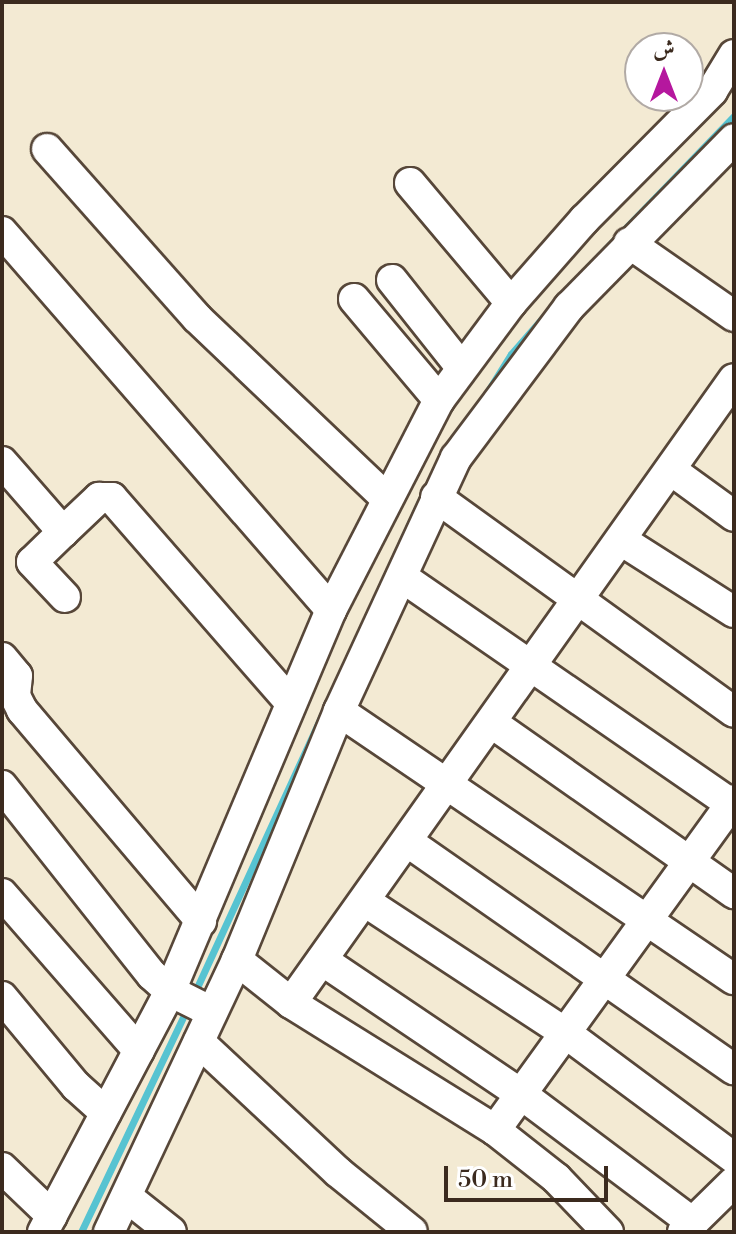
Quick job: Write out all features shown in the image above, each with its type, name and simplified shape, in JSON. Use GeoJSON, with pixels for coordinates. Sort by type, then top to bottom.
{"type":"FeatureCollection","features":[{"type":"Feature","properties":{"kind":"street"},"geometry":{"type":"LineString","coordinates":[[412,1232],[338,1172],[199,1042],[191,1001],[201,921],[331,610],[439,400],[511,303],[584,220],[692,114],[734,55]]}},
{"type":"Feature","properties":{"kind":"street"},"geometry":{"type":"LineString","coordinates":[[2,1168],[47,1224],[139,1051],[237,960],[339,711],[456,458],[524,364],[629,243],[734,139]]}},
{"type":"Feature","properties":{"kind":"street"},"geometry":{"type":"LineString","coordinates":[[47,149],[197,318],[387,499]]}},
{"type":"Feature","properties":{"kind":"street"},"geometry":{"type":"LineString","coordinates":[[410,183],[511,303]]}},
{"type":"Feature","properties":{"kind":"street"},"geometry":{"type":"LineString","coordinates":[[2,232],[331,610]]}},
{"type":"Feature","properties":{"kind":"street"},"geometry":{"type":"LineString","coordinates":[[629,243],[734,316]]}},
{"type":"Feature","properties":{"kind":"street"},"geometry":{"type":"LineString","coordinates":[[392,280],[461,367]]}},
{"type":"Feature","properties":{"kind":"street"},"geometry":{"type":"LineString","coordinates":[[354,299],[439,400]]}},
{"type":"Feature","properties":{"kind":"street"},"geometry":{"type":"LineString","coordinates":[[291,1003],[366,902],[671,470],[728,399]]}},
{"type":"Feature","properties":{"kind":"street"},"geometry":{"type":"LineString","coordinates":[[2,462],[63,532]]}},
{"type":"Feature","properties":{"kind":"street"},"geometry":{"type":"LineString","coordinates":[[671,470],[734,516]]}},
{"type":"Feature","properties":{"kind":"street"},"geometry":{"type":"LineString","coordinates":[[436,497],[578,604],[734,712]]}},
{"type":"Feature","properties":{"kind":"street"},"geometry":{"type":"LineString","coordinates":[[65,597],[32,562],[99,498],[112,498],[291,703]]}},
{"type":"Feature","properties":{"kind":"street"},"geometry":{"type":"LineString","coordinates":[[621,540],[734,612]]}},
{"type":"Feature","properties":{"kind":"street"},"geometry":{"type":"LineString","coordinates":[[402,577],[733,803],[495,1130]]}},
{"type":"Feature","properties":{"kind":"street"},"geometry":{"type":"LineString","coordinates":[[2,658],[17,676],[15,696],[22,710],[201,921]]}},
{"type":"Feature","properties":{"kind":"street"},"geometry":{"type":"LineString","coordinates":[[339,711],[734,979]]}},
{"type":"Feature","properties":{"kind":"street"},"geometry":{"type":"LineString","coordinates":[[492,723],[687,865],[734,893]]}},
{"type":"Feature","properties":{"kind":"street"},"geometry":{"type":"LineString","coordinates":[[2,786],[191,1001]]}},
{"type":"Feature","properties":{"kind":"street"},"geometry":{"type":"LineString","coordinates":[[408,842],[608,977],[734,1069]]}},
{"type":"Feature","properties":{"kind":"street"},"geometry":{"type":"LineString","coordinates":[[2,894],[139,1051]]}},
{"type":"Feature","properties":{"kind":"street"},"geometry":{"type":"LineString","coordinates":[[366,902],[567,1034],[734,1158]]}},
{"type":"Feature","properties":{"kind":"street"},"geometry":{"type":"LineString","coordinates":[[237,960],[291,1003],[495,1130],[556,1178],[608,1232]]}},
{"type":"Feature","properties":{"kind":"street"},"geometry":{"type":"LineString","coordinates":[[322,960],[521,1094],[688,1228],[734,1182]]}},
{"type":"Feature","properties":{"kind":"street"},"geometry":{"type":"LineString","coordinates":[[2,997],[76,1086],[106,1113]]}},
{"type":"Feature","properties":{"kind":"street"},"geometry":{"type":"LineString","coordinates":[[109,1232],[199,1042]]}},
{"type":"Feature","properties":{"kind":"street"},"geometry":{"type":"LineString","coordinates":[[127,1197],[171,1232]]}},
{"type":"Feature","properties":{"kind":"waterway"},"geometry":{"type":"LineString","coordinates":[[588,267],[734,116]]}},
{"type":"Feature","properties":{"kind":"waterway"},"geometry":{"type":"LineString","coordinates":[[486,394],[511,354],[545,315]]}},
{"type":"Feature","properties":{"kind":"waterway"},"geometry":{"type":"LineString","coordinates":[[194,994],[422,497]]}},
{"type":"Feature","properties":{"kind":"waterway"},"geometry":{"type":"LineString","coordinates":[[81,1232],[187,1009]]}}]}
